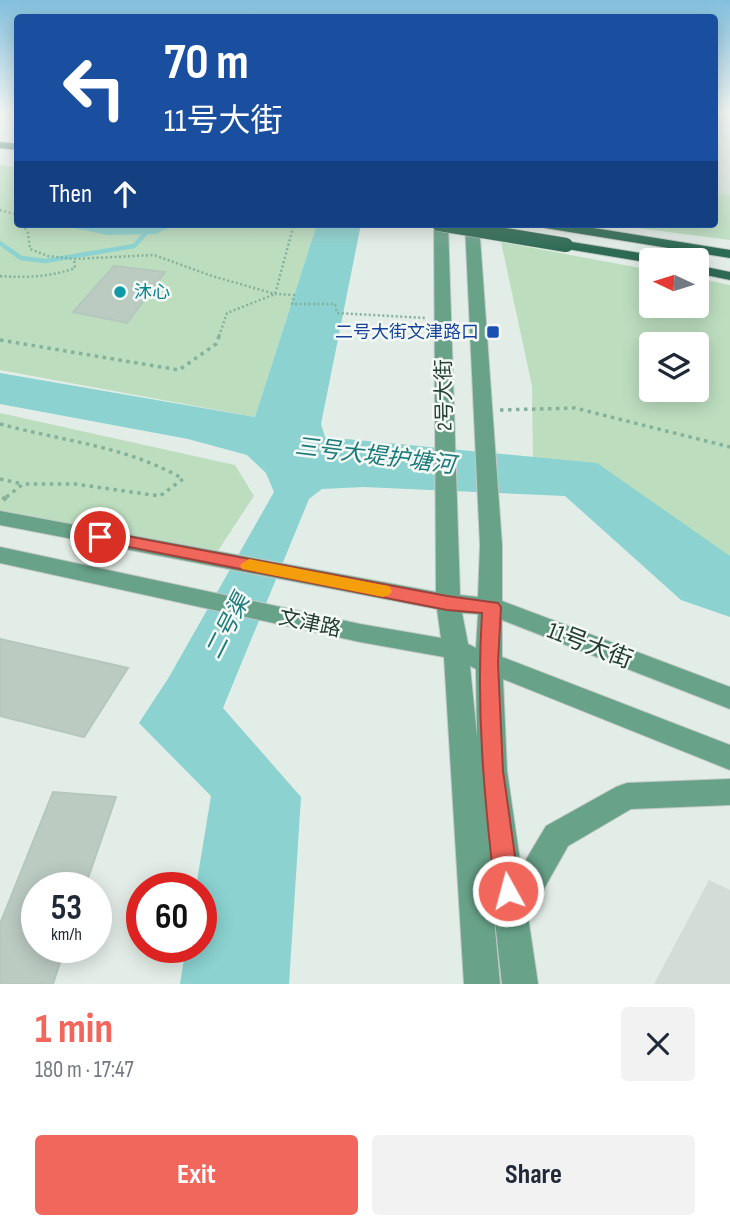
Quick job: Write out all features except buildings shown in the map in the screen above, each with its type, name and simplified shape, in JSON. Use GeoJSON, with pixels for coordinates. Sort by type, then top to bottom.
{"type":"FeatureCollection","features":[{"type":"Feature","properties":{"kind":"highway"},"geometry":{"type":"LineString","coordinates":[[464,228],[639,258]]}},
{"type":"Feature","properties":{"kind":"highway"},"geometry":{"type":"LineString","coordinates":[[573,228],[730,251]]}},
{"type":"Feature","properties":{"kind":"highway"},"geometry":{"type":"LineString","coordinates":[[709,268],[730,270]]}},
{"type":"Feature","properties":{"kind":"highway"},"geometry":{"type":"LineString","coordinates":[[709,270],[730,276]]}},
{"type":"Feature","properties":{"kind":"main road","name":"2号大街"},"geometry":{"type":"LineString","coordinates":[[440,228],[447,603],[456,650],[482,984]]}},
{"type":"Feature","properties":{"kind":"main road","name":"2号大街"},"geometry":{"type":"LineString","coordinates":[[472,228],[492,607],[489,663],[492,771],[520,984]]}},
{"type":"Feature","properties":{"kind":"main road"},"geometry":{"type":"LineString","coordinates":[[0,518],[447,603]]}},
{"type":"Feature","properties":{"kind":"main road","name":"文津路"},"geometry":{"type":"LineString","coordinates":[[0,555],[277,616],[456,650]]}},
{"type":"Feature","properties":{"kind":"main road","name":"11号大街"},"geometry":{"type":"LineString","coordinates":[[447,603],[492,607],[730,698]]}},
{"type":"Feature","properties":{"kind":"main road"},"geometry":{"type":"LineString","coordinates":[[456,650],[730,758]]}},
{"type":"Feature","properties":{"kind":"main road"},"geometry":{"type":"LineString","coordinates":[[511,915],[557,836],[627,796],[730,792]]}},
{"type":"Feature","properties":{"kind":"path"},"geometry":{"type":"LineString","coordinates":[[25,228],[30,249],[48,256],[74,259],[154,255],[212,276],[275,294],[294,295],[292,303],[335,304],[337,313],[443,319]]}},
{"type":"Feature","properties":{"kind":"path"},"geometry":{"type":"LineString","coordinates":[[275,294],[293,228]]}},
{"type":"Feature","properties":{"kind":"path"},"geometry":{"type":"LineString","coordinates":[[0,276],[26,279],[55,276],[75,268],[74,259]]}},
{"type":"Feature","properties":{"kind":"path"},"geometry":{"type":"LineString","coordinates":[[0,340],[179,370],[216,344],[227,313],[275,294]]}},
{"type":"Feature","properties":{"kind":"path"},"geometry":{"type":"LineString","coordinates":[[482,410],[575,408],[730,447]]}},
{"type":"Feature","properties":{"kind":"path"},"geometry":{"type":"LineString","coordinates":[[0,424],[56,439],[104,446],[159,463],[183,479],[160,496],[75,484],[23,484],[0,479]]}},
{"type":"Feature","properties":{"kind":"path"},"geometry":{"type":"LineString","coordinates":[[0,502],[23,484]]}},
{"type":"Feature","properties":{"kind":"shaded area"},"geometry":{"type":"Polygon","coordinates":[[[718,158],[730,158],[730,195],[718,194],[718,158]]]}},
{"type":"Feature","properties":{"kind":"shaded area"},"geometry":{"type":"Polygon","coordinates":[[[709,880],[730,890],[730,984],[654,984],[709,880]]]}},
{"type":"Feature","properties":{"kind":"green space"},"geometry":{"type":"Polygon","coordinates":[[[0,165],[14,167],[14,228],[316,228],[255,417],[0,370],[0,165]]]}},
{"type":"Feature","properties":{"kind":"green space"},"geometry":{"type":"Polygon","coordinates":[[[718,194],[730,195],[730,240],[638,228],[718,228],[718,194]]]}},
{"type":"Feature","properties":{"kind":"green space"},"geometry":{"type":"Polygon","coordinates":[[[501,242],[639,268],[639,318],[709,318],[709,281],[730,285],[730,597],[533,465],[532,386],[501,242]]]}},
{"type":"Feature","properties":{"kind":"green space"},"geometry":{"type":"Polygon","coordinates":[[[0,413],[235,465],[254,496],[208,566],[0,518],[0,413]]]}},
{"type":"Feature","properties":{"kind":"water"},"geometry":{"type":"Polygon","coordinates":[[[75,228],[169,228],[156,234],[107,235],[75,228]]]}},
{"type":"Feature","properties":{"kind":"water"},"geometry":{"type":"Polygon","coordinates":[[[316,228],[360,228],[321,424],[325,437],[597,463],[730,556],[730,617],[681,600],[565,496],[363,487],[322,489],[309,499],[223,708],[301,797],[289,984],[180,984],[183,963],[217,963],[217,872],[198,872],[211,796],[139,723],[169,677],[274,492],[266,473],[247,455],[188,439],[0,404],[0,373],[255,417],[316,228]]]}},
{"type":"Feature","properties":{"kind":"waterway"},"geometry":{"type":"LineString","coordinates":[[0,243],[21,258],[45,261],[134,246],[145,234]]}},
{"type":"Feature","properties":{"kind":"slow traffic"},"geometry":{"type":"LineString","coordinates":[[249,565],[383,591]]}},
{"type":"Feature","properties":{"kind":"place","name":"沐心"},"geometry":{"type":"Point","coordinates":[120,292]}},
{"type":"Feature","properties":{"kind":"place","name":"二号大街文津路口"},"geometry":{"type":"Point","coordinates":[493,332]}},
{"type":"Feature","properties":{"kind":"route"},"geometry":{"type":"LineString","coordinates":[[100,537],[447,603],[492,607],[489,663],[492,771],[508,891]]}},
{"type":"Feature","properties":{"kind":"water label","name":"三号大堤护塘河"},"geometry":{"type":"Point","coordinates":[375,455]}},
{"type":"Feature","properties":{"kind":"water label","name":"二号渠"},"geometry":{"type":"Point","coordinates":[227,626]}}]}
